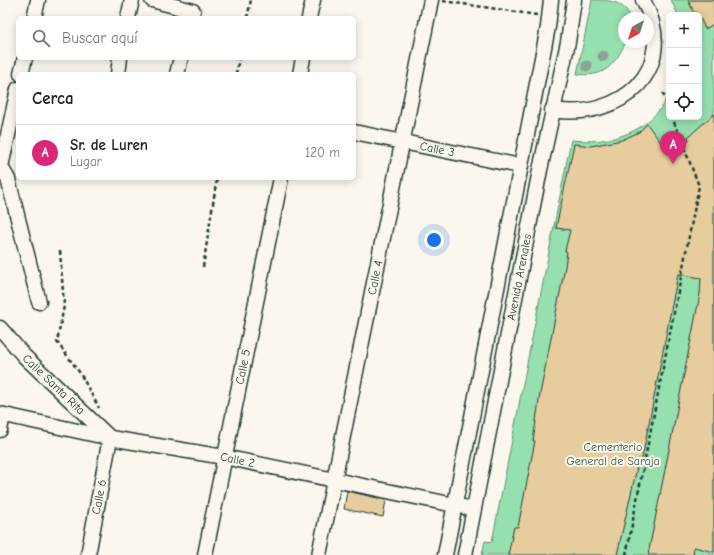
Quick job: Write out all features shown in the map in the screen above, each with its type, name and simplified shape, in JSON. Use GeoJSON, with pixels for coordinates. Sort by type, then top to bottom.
{"type":"FeatureCollection","features":[{"type":"Feature","properties":{"kind":"street"},"geometry":{"type":"LineString","coordinates":[[34,16],[38,0]]}},
{"type":"Feature","properties":{"kind":"street"},"geometry":{"type":"LineString","coordinates":[[128,16],[132,0]]}},
{"type":"Feature","properties":{"kind":"street"},"geometry":{"type":"LineString","coordinates":[[152,0],[193,10]]}},
{"type":"Feature","properties":{"kind":"street"},"geometry":{"type":"LineString","coordinates":[[309,16],[313,0]]}},
{"type":"Feature","properties":{"kind":"street","name":"Calle 4"},"geometry":{"type":"LineString","coordinates":[[319,555],[432,0]]}},
{"type":"Feature","properties":{"kind":"street","name":"Avenida Arenales"},"geometry":{"type":"LineString","coordinates":[[445,555],[549,17],[551,0]]}},
{"type":"Feature","properties":{"kind":"street","name":"Avenida Arenales"},"geometry":{"type":"LineString","coordinates":[[464,555],[552,110],[568,42],[574,0]]}},
{"type":"Feature","properties":{"kind":"street"},"geometry":{"type":"LineString","coordinates":[[552,110],[570,113],[600,108],[621,99],[638,85],[650,66],[655,44],[653,22],[643,0]]}},
{"type":"Feature","properties":{"kind":"street"},"geometry":{"type":"LineString","coordinates":[[22,72],[25,60]]}},
{"type":"Feature","properties":{"kind":"street"},"geometry":{"type":"LineString","coordinates":[[117,72],[120,60]]}},
{"type":"Feature","properties":{"kind":"street"},"geometry":{"type":"LineString","coordinates":[[178,72],[181,60]]}},
{"type":"Feature","properties":{"kind":"street"},"geometry":{"type":"LineString","coordinates":[[300,72],[303,60]]}},
{"type":"Feature","properties":{"kind":"street"},"geometry":{"type":"LineString","coordinates":[[16,98],[0,167],[8,179],[39,302]]}},
{"type":"Feature","properties":{"kind":"street","name":"Calle 3"},"geometry":{"type":"LineString","coordinates":[[356,132],[520,166]]}},
{"type":"Feature","properties":{"kind":"street","name":"Calle 5"},"geometry":{"type":"LineString","coordinates":[[205,555],[281,180]]}},
{"type":"Feature","properties":{"kind":"street","name":"Calle Santa Rita"},"geometry":{"type":"LineString","coordinates":[[0,328],[24,356],[110,438]]}},
{"type":"Feature","properties":{"kind":"street"},"geometry":{"type":"LineString","coordinates":[[0,430],[2,414]]}},
{"type":"Feature","properties":{"kind":"street","name":"Calle 2"},"geometry":{"type":"LineString","coordinates":[[2,414],[110,438],[224,457],[474,509]]}},
{"type":"Feature","properties":{"kind":"street","name":"Calle 6"},"geometry":{"type":"LineString","coordinates":[[88,555],[110,438]]}},
{"type":"Feature","properties":{"kind":"path"},"geometry":{"type":"LineString","coordinates":[[247,16],[251,0]]}},
{"type":"Feature","properties":{"kind":"path"},"geometry":{"type":"LineString","coordinates":[[438,0],[549,17]]}},
{"type":"Feature","properties":{"kind":"path"},"geometry":{"type":"LineString","coordinates":[[236,72],[239,60]]}},
{"type":"Feature","properties":{"kind":"path"},"geometry":{"type":"LineString","coordinates":[[663,93],[666,101]]}},
{"type":"Feature","properties":{"kind":"path"},"geometry":{"type":"LineString","coordinates":[[626,555],[699,186],[673,120]]}},
{"type":"Feature","properties":{"kind":"path"},"geometry":{"type":"LineString","coordinates":[[203,267],[217,180]]}},
{"type":"Feature","properties":{"kind":"path"},"geometry":{"type":"LineString","coordinates":[[60,251],[64,306],[57,342],[80,373],[100,409]]}},
{"type":"Feature","properties":{"kind":"green space"},"geometry":{"type":"Polygon","coordinates":[[[592,0],[610,1],[620,5],[628,12],[618,12],[618,48],[622,48],[617,57],[608,68],[602,72],[587,75],[577,74],[592,0]]]}},
{"type":"Feature","properties":{"kind":"green space","name":"Cementerio General de Saraja"},"geometry":{"type":"Polygon","coordinates":[[[671,0],[714,0],[714,555],[482,555],[485,541],[492,542],[571,140],[601,140],[627,134],[639,128],[650,119],[666,100],[666,120],[702,120],[702,12],[677,12],[671,0]]]}},
{"type":"Feature","properties":{"kind":"building"},"geometry":{"type":"Polygon","coordinates":[[[688,0],[714,0],[714,24],[705,29],[702,22],[702,12],[694,12],[688,0]]]}},
{"type":"Feature","properties":{"kind":"building","name":"Cementerio General de Saraja"},"geometry":{"type":"Polygon","coordinates":[[[714,114],[714,552],[694,547],[693,555],[648,555],[700,294],[701,278],[678,274],[641,463],[638,463],[617,555],[508,555],[514,527],[518,527],[535,441],[533,441],[540,394],[565,267],[567,252],[565,251],[570,230],[556,228],[574,144],[591,146],[622,140],[639,132],[647,124],[668,152],[676,146],[689,140],[688,137],[714,114]]]}},
{"type":"Feature","properties":{"kind":"building"},"geometry":{"type":"Polygon","coordinates":[[[347,491],[386,500],[383,517],[344,509],[347,491]]]}},
{"type":"Feature","properties":{"kind":"place","name":"Sr. de Luren"},"geometry":{"type":"Point","coordinates":[673,164]}}]}
